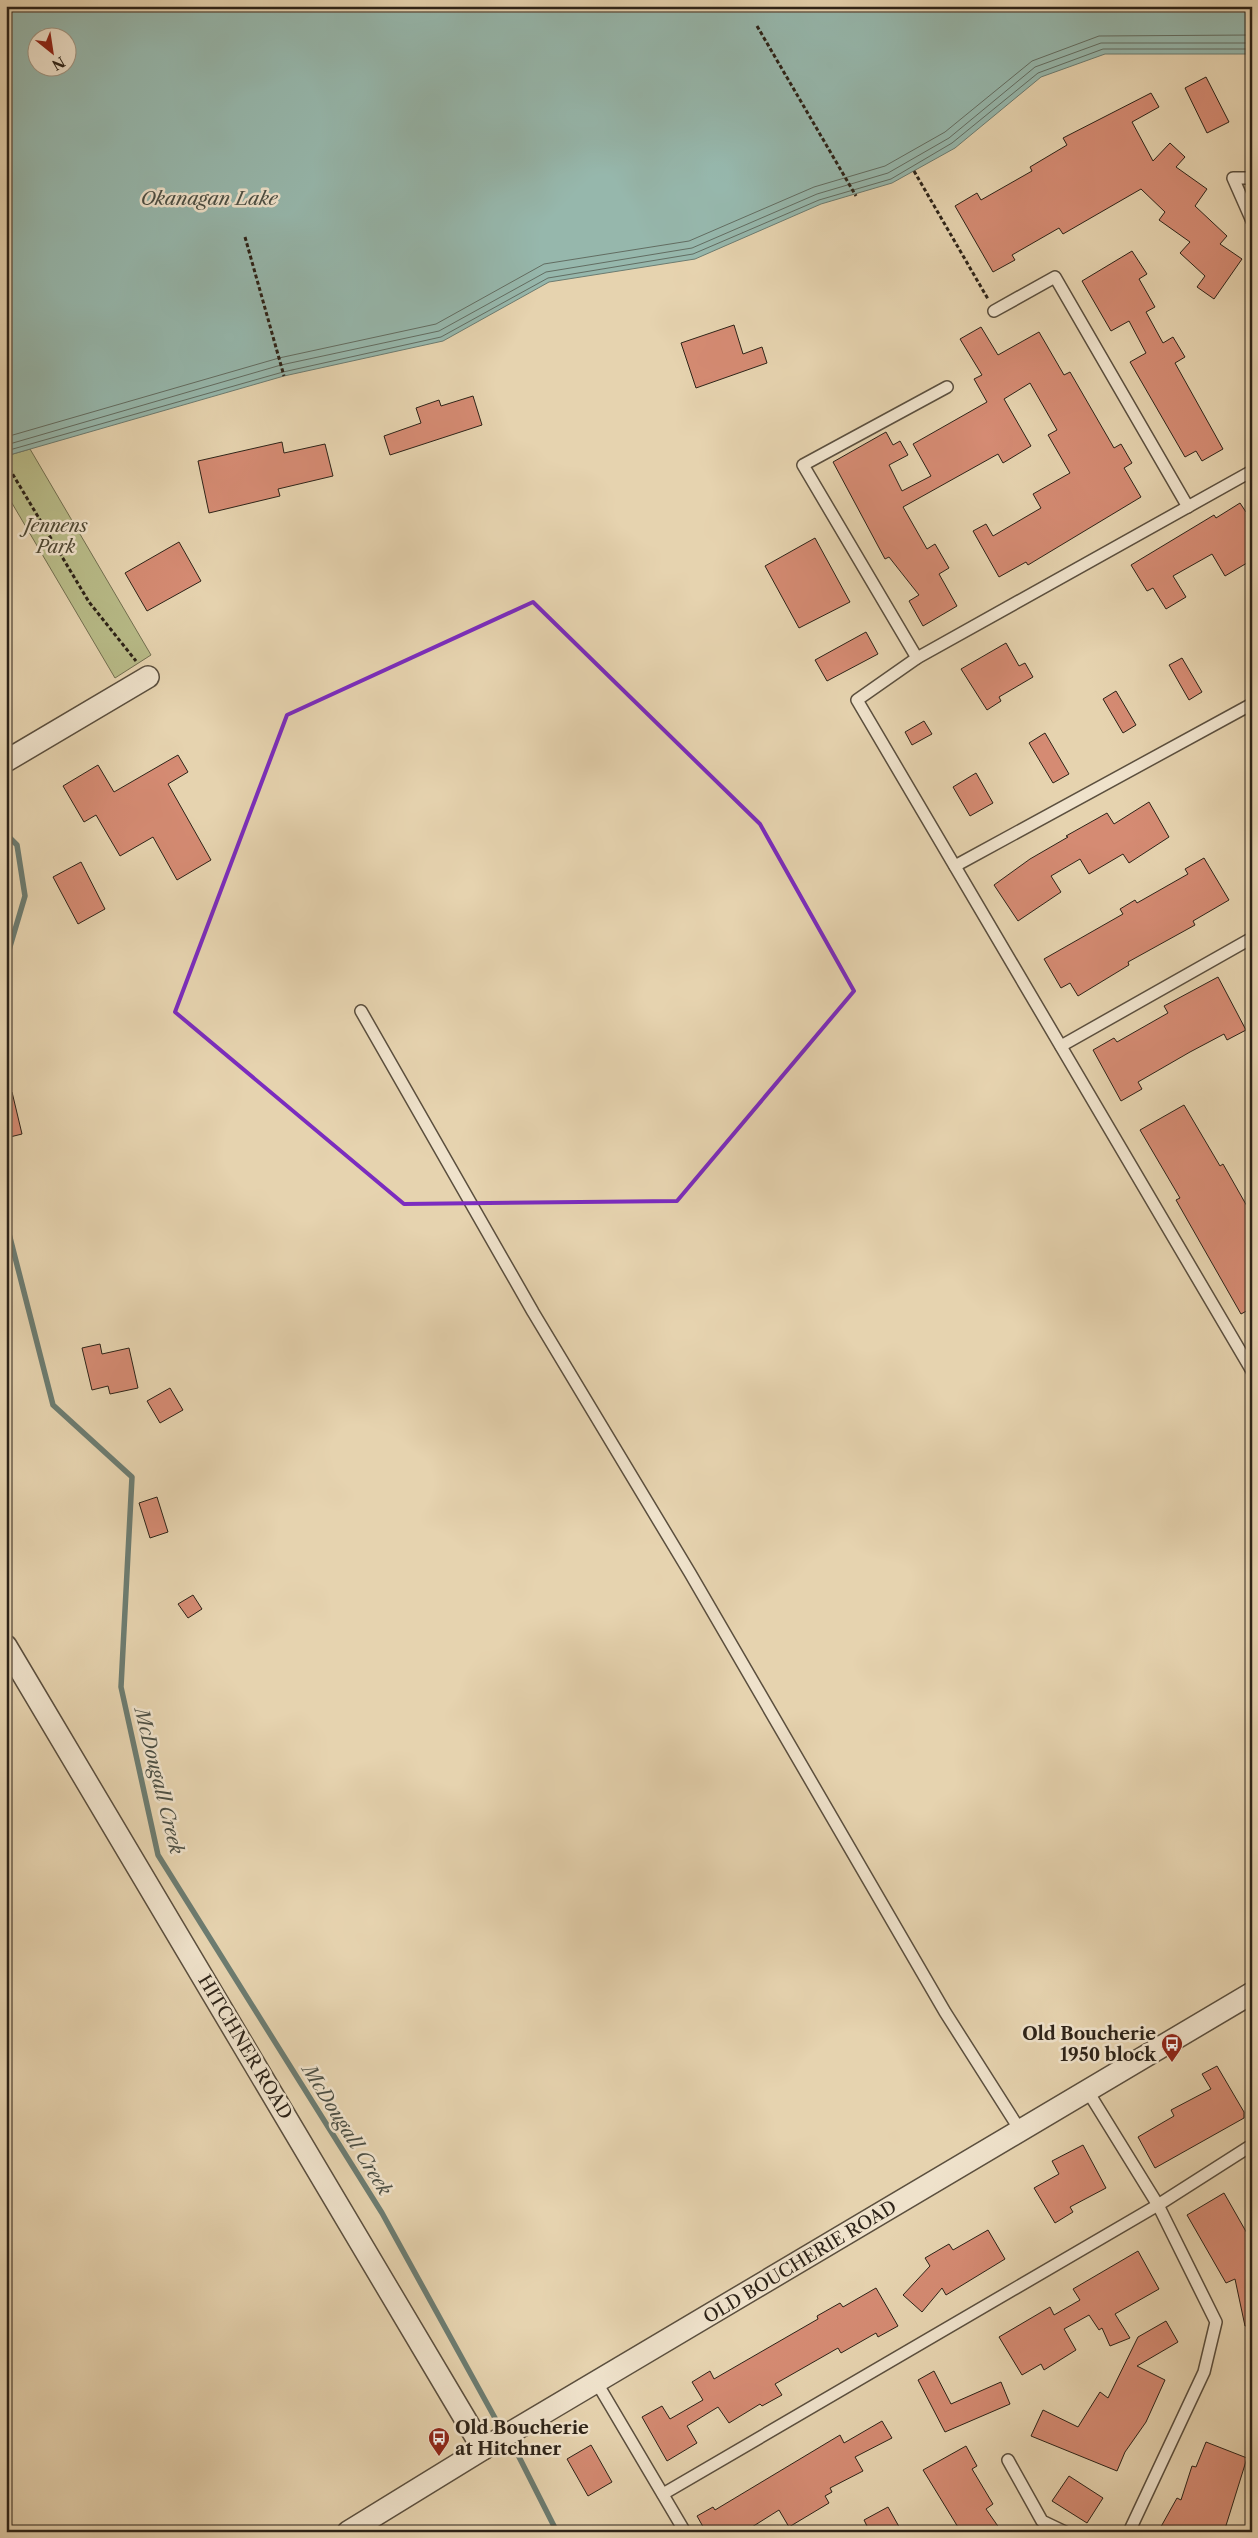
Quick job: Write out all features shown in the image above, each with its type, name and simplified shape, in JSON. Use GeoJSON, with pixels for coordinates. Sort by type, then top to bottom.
{"type":"FeatureCollection","features":[{"type":"Feature","properties":{"kind":"street"},"geometry":{"type":"LineString","coordinates":[[6,761],[148,677]]}},
{"type":"Feature","properties":{"kind":"street","name":"HITCHNER ROAD"},"geometry":{"type":"LineString","coordinates":[[6,1646],[483,2449]]}},
{"type":"Feature","properties":{"kind":"street","name":"OLD BOUCHERIE ROAD"},"geometry":{"type":"LineString","coordinates":[[348,2532],[483,2449],[1252,1993]]}},
{"type":"Feature","properties":{"kind":"lane"},"geometry":{"type":"LineString","coordinates":[[1252,178],[1233,178],[1252,220]]}},
{"type":"Feature","properties":{"kind":"lane"},"geometry":{"type":"LineString","coordinates":[[994,311],[1055,278],[1188,507]]}},
{"type":"Feature","properties":{"kind":"lane"},"geometry":{"type":"LineString","coordinates":[[917,658],[803,465],[947,387]]}},
{"type":"Feature","properties":{"kind":"lane"},"geometry":{"type":"LineString","coordinates":[[1252,471],[917,658],[857,700],[1252,1371]]}},
{"type":"Feature","properties":{"kind":"lane"},"geometry":{"type":"LineString","coordinates":[[955,866],[1252,704]]}},
{"type":"Feature","properties":{"kind":"lane"},"geometry":{"type":"LineString","coordinates":[[1061,1046],[1252,938]]}},
{"type":"Feature","properties":{"kind":"lane"},"geometry":{"type":"LineString","coordinates":[[361,1011],[533,1312],[690,1572],[945,2012],[1020,2130]]}},
{"type":"Feature","properties":{"kind":"lane"},"geometry":{"type":"LineString","coordinates":[[1087,2090],[1158,2206],[1216,2322],[1204,2372],[1129,2532]]}},
{"type":"Feature","properties":{"kind":"lane"},"geometry":{"type":"LineString","coordinates":[[663,2494],[1158,2206],[1252,2145]]}},
{"type":"Feature","properties":{"kind":"lane"},"geometry":{"type":"LineString","coordinates":[[597,2383],[685,2532]]}},
{"type":"Feature","properties":{"kind":"lane"},"geometry":{"type":"LineString","coordinates":[[1008,2460],[1042,2521],[1066,2532]]}},
{"type":"Feature","properties":{"kind":"path"},"geometry":{"type":"LineString","coordinates":[[757,26],[856,196]]}},
{"type":"Feature","properties":{"kind":"path"},"geometry":{"type":"LineString","coordinates":[[914,171],[994,311]]}},
{"type":"Feature","properties":{"kind":"path"},"geometry":{"type":"LineString","coordinates":[[245,237],[284,376]]}},
{"type":"Feature","properties":{"kind":"path"},"geometry":{"type":"LineString","coordinates":[[6,463],[89,602],[148,677]]}},
{"type":"Feature","properties":{"kind":"highlighted area"},"geometry":{"type":"Polygon","coordinates":[[[533,602],[760,824],[854,991],[677,1201],[404,1204],[175,1012],[287,715],[533,602]]]}},
{"type":"Feature","properties":{"kind":"green space","name":"Jennens Park"},"geometry":{"type":"Polygon","coordinates":[[[30,449],[151,655],[115,678],[6,493],[6,456],[30,449]]]}},
{"type":"Feature","properties":{"kind":"water","name":"Okanagan Lake"},"geometry":{"type":"Polygon","coordinates":[[[6,6],[1252,6],[1252,54],[1105,54],[1041,77],[955,148],[892,183],[821,204],[695,259],[549,282],[443,341],[284,376],[6,456],[6,6]]]}},
{"type":"Feature","properties":{"kind":"building"},"geometry":{"type":"Polygon","coordinates":[[[1206,77],[1229,122],[1207,133],[1185,88],[1206,77]]]}},
{"type":"Feature","properties":{"kind":"building"},"geometry":{"type":"Polygon","coordinates":[[[1151,93],[1159,107],[1132,122],[1153,161],[1170,143],[1185,157],[1176,167],[1207,189],[1195,206],[1227,236],[1220,244],[1242,259],[1214,299],[1197,287],[1205,276],[1180,253],[1190,242],[1159,220],[1165,212],[1141,189],[1063,234],[1059,228],[1012,255],[1015,260],[993,272],[955,206],[977,193],[981,200],[1032,171],[1030,167],[1067,145],[1063,138],[1151,93]]]}},
{"type":"Feature","properties":{"kind":"building"},"geometry":{"type":"Polygon","coordinates":[[[1132,251],[1147,274],[1139,279],[1155,307],[1146,312],[1163,343],[1173,337],[1185,357],[1175,363],[1223,449],[1202,461],[1196,451],[1185,457],[1130,362],[1146,353],[1129,321],[1111,331],[1082,281],[1132,251]]]}},
{"type":"Feature","properties":{"kind":"building"},"geometry":{"type":"Polygon","coordinates":[[[734,325],[743,354],[762,347],[767,363],[696,388],[681,343],[734,325]]]}},
{"type":"Feature","properties":{"kind":"building"},"geometry":{"type":"Polygon","coordinates":[[[981,327],[998,355],[1039,332],[1064,375],[1070,372],[1114,448],[1121,444],[1132,463],[1124,468],[1141,497],[1028,565],[1026,562],[999,577],[973,531],[986,524],[993,536],[1041,508],[1033,494],[1070,473],[1048,435],[1057,430],[1030,383],[1004,399],[1031,446],[1003,463],[998,454],[903,507],[927,549],[935,544],[949,568],[939,574],[957,606],[923,626],[909,601],[919,595],[889,557],[885,559],[833,462],[886,432],[893,445],[900,441],[908,455],[889,465],[902,491],[931,476],[913,444],[987,402],[974,379],[982,375],[960,339],[981,327]]]}},
{"type":"Feature","properties":{"kind":"building"},"geometry":{"type":"Polygon","coordinates":[[[473,396],[482,425],[390,455],[384,436],[421,423],[416,408],[439,400],[441,406],[473,396]]]}},
{"type":"Feature","properties":{"kind":"building"},"geometry":{"type":"Polygon","coordinates":[[[282,442],[284,453],[325,444],[333,476],[278,489],[280,496],[209,513],[198,461],[282,442]]]}},
{"type":"Feature","properties":{"kind":"building"},"geometry":{"type":"Polygon","coordinates":[[[1240,503],[1246,512],[1252,508],[1252,560],[1225,576],[1212,554],[1173,576],[1186,597],[1166,609],[1153,588],[1147,591],[1131,565],[1214,515],[1216,518],[1240,503]]]}},
{"type":"Feature","properties":{"kind":"building"},"geometry":{"type":"Polygon","coordinates":[[[815,538],[850,602],[799,628],[765,566],[815,538]]]}},
{"type":"Feature","properties":{"kind":"building"},"geometry":{"type":"Polygon","coordinates":[[[179,542],[201,581],[147,611],[125,573],[179,542]]]}},
{"type":"Feature","properties":{"kind":"building"},"geometry":{"type":"Polygon","coordinates":[[[866,632],[878,654],[827,681],[815,660],[866,632]]]}},
{"type":"Feature","properties":{"kind":"building"},"geometry":{"type":"Polygon","coordinates":[[[1006,643],[1019,666],[1025,663],[1033,677],[999,697],[1001,701],[987,710],[961,669],[1006,643]]]}},
{"type":"Feature","properties":{"kind":"building"},"geometry":{"type":"Polygon","coordinates":[[[1182,658],[1202,692],[1189,700],[1169,665],[1182,658]]]}},
{"type":"Feature","properties":{"kind":"building"},"geometry":{"type":"Polygon","coordinates":[[[1116,691],[1136,725],[1123,733],[1103,699],[1116,691]]]}},
{"type":"Feature","properties":{"kind":"building"},"geometry":{"type":"Polygon","coordinates":[[[924,721],[932,734],[912,745],[905,732],[924,721]]]}},
{"type":"Feature","properties":{"kind":"building"},"geometry":{"type":"Polygon","coordinates":[[[1045,733],[1069,774],[1053,783],[1029,743],[1045,733]]]}},
{"type":"Feature","properties":{"kind":"building"},"geometry":{"type":"Polygon","coordinates":[[[178,755],[188,772],[168,784],[211,860],[177,880],[153,837],[120,856],[96,815],[84,822],[63,786],[98,765],[114,792],[178,755]]]}},
{"type":"Feature","properties":{"kind":"building"},"geometry":{"type":"Polygon","coordinates":[[[976,773],[993,803],[970,816],[953,787],[976,773]]]}},
{"type":"Feature","properties":{"kind":"building"},"geometry":{"type":"Polygon","coordinates":[[[1149,802],[1169,837],[1129,863],[1123,854],[1089,874],[1080,859],[1051,876],[1061,892],[1018,921],[994,885],[1030,859],[1068,837],[1066,836],[1107,813],[1114,824],[1149,802]]]}},
{"type":"Feature","properties":{"kind":"building"},"geometry":{"type":"Polygon","coordinates":[[[1204,858],[1229,900],[1193,921],[1195,925],[1128,962],[1129,965],[1078,996],[1070,983],[1061,988],[1044,959],[1123,914],[1120,909],[1135,900],[1137,903],[1188,874],[1185,869],[1204,858]]]}},
{"type":"Feature","properties":{"kind":"building"},"geometry":{"type":"Polygon","coordinates":[[[81,862],[105,909],[78,924],[53,877],[81,862]]]}},
{"type":"Feature","properties":{"kind":"building"},"geometry":{"type":"Polygon","coordinates":[[[1218,977],[1246,1030],[1227,1040],[1224,1034],[1190,1052],[1138,1082],[1142,1089],[1121,1101],[1093,1050],[1114,1038],[1117,1042],[1168,1013],[1164,1006],[1218,977]]]}},
{"type":"Feature","properties":{"kind":"building"},"geometry":{"type":"Polygon","coordinates":[[[6,1092],[12,1092],[22,1134],[6,1138],[6,1092]]]}},
{"type":"Feature","properties":{"kind":"building"},"geometry":{"type":"Polygon","coordinates":[[[1184,1105],[1220,1166],[1223,1164],[1252,1215],[1252,1308],[1241,1314],[1176,1200],[1180,1198],[1140,1130],[1184,1105]]]}},
{"type":"Feature","properties":{"kind":"building"},"geometry":{"type":"Polygon","coordinates":[[[100,1344],[102,1354],[129,1348],[138,1388],[110,1394],[108,1386],[92,1390],[82,1348],[100,1344]]]}},
{"type":"Feature","properties":{"kind":"building"},"geometry":{"type":"Polygon","coordinates":[[[170,1388],[183,1410],[160,1423],[147,1401],[170,1388]]]}},
{"type":"Feature","properties":{"kind":"building"},"geometry":{"type":"Polygon","coordinates":[[[157,1497],[168,1532],[150,1538],[139,1503],[157,1497]]]}},
{"type":"Feature","properties":{"kind":"building"},"geometry":{"type":"Polygon","coordinates":[[[193,1595],[202,1609],[188,1618],[178,1604],[193,1595]]]}},
{"type":"Feature","properties":{"kind":"building"},"geometry":{"type":"Polygon","coordinates":[[[1217,2066],[1244,2112],[1244,2118],[1155,2168],[1138,2137],[1174,2116],[1171,2110],[1211,2089],[1202,2074],[1217,2066]]]}},
{"type":"Feature","properties":{"kind":"building"},"geometry":{"type":"Polygon","coordinates":[[[1083,2145],[1106,2188],[1070,2207],[1073,2212],[1055,2223],[1034,2188],[1059,2174],[1052,2161],[1083,2145]]]}},
{"type":"Feature","properties":{"kind":"building"},"geometry":{"type":"Polygon","coordinates":[[[1224,2193],[1252,2242],[1252,2325],[1245,2326],[1235,2279],[1226,2283],[1187,2215],[1224,2193]]]}},
{"type":"Feature","properties":{"kind":"building"},"geometry":{"type":"Polygon","coordinates":[[[988,2230],[1005,2259],[946,2295],[942,2288],[922,2312],[903,2295],[930,2266],[925,2258],[949,2244],[953,2250],[988,2230]]]}},
{"type":"Feature","properties":{"kind":"building"},"geometry":{"type":"Polygon","coordinates":[[[1138,2251],[1159,2289],[1115,2314],[1130,2338],[1110,2346],[1102,2328],[1099,2330],[1089,2315],[1064,2329],[1076,2350],[1044,2370],[1041,2364],[1022,2375],[999,2337],[1050,2307],[1054,2315],[1080,2300],[1073,2289],[1138,2251]]]}},
{"type":"Feature","properties":{"kind":"building"},"geometry":{"type":"Polygon","coordinates":[[[876,2288],[898,2326],[878,2337],[876,2333],[841,2353],[838,2348],[775,2384],[782,2395],[762,2406],[760,2404],[729,2423],[718,2407],[687,2426],[697,2443],[667,2461],[642,2417],[662,2406],[670,2419],[703,2400],[692,2382],[710,2371],[714,2379],[818,2319],[817,2316],[840,2303],[843,2307],[876,2288]]]}},
{"type":"Feature","properties":{"kind":"building"},"geometry":{"type":"Polygon","coordinates":[[[1166,2321],[1178,2342],[1137,2366],[1165,2380],[1146,2422],[1125,2452],[1117,2471],[1031,2436],[1043,2410],[1078,2427],[1100,2392],[1108,2398],[1138,2337],[1166,2321]]]}},
{"type":"Feature","properties":{"kind":"building"},"geometry":{"type":"Polygon","coordinates":[[[934,2371],[951,2404],[1001,2382],[1010,2404],[945,2432],[918,2380],[934,2371]]]}},
{"type":"Feature","properties":{"kind":"building"},"geometry":{"type":"Polygon","coordinates":[[[882,2421],[892,2438],[855,2457],[863,2471],[830,2488],[832,2492],[825,2496],[829,2503],[789,2527],[779,2510],[744,2532],[706,2532],[697,2516],[713,2507],[715,2510],[840,2435],[844,2443],[882,2421]]]}},
{"type":"Feature","properties":{"kind":"building"},"geometry":{"type":"Polygon","coordinates":[[[1206,2442],[1247,2458],[1224,2532],[1158,2532],[1177,2498],[1181,2500],[1192,2466],[1196,2467],[1206,2442]]]}},
{"type":"Feature","properties":{"kind":"building"},"geometry":{"type":"Polygon","coordinates":[[[591,2445],[612,2482],[588,2496],[567,2459],[591,2445]]]}},
{"type":"Feature","properties":{"kind":"building"},"geometry":{"type":"Polygon","coordinates":[[[966,2446],[977,2466],[972,2469],[993,2504],[986,2509],[1002,2532],[961,2532],[923,2470],[966,2446]]]}},
{"type":"Feature","properties":{"kind":"building"},"geometry":{"type":"Polygon","coordinates":[[[1069,2476],[1103,2498],[1087,2523],[1052,2501],[1069,2476]]]}},
{"type":"Feature","properties":{"kind":"building"},"geometry":{"type":"Polygon","coordinates":[[[888,2507],[902,2532],[870,2532],[864,2520],[888,2507]]]}},
{"type":"Feature","properties":{"kind":"waterway","name":"McDougall Creek"},"geometry":{"type":"LineString","coordinates":[[6,834],[17,845],[25,896],[6,960]]}},
{"type":"Feature","properties":{"kind":"waterway","name":"McDougall Creek"},"geometry":{"type":"LineString","coordinates":[[6,1222],[53,1405],[132,1477],[121,1687],[158,1855],[382,2213],[495,2418]]}},
{"type":"Feature","properties":{"kind":"waterway","name":"McDougall Creek"},"geometry":{"type":"LineString","coordinates":[[514,2447],[557,2532]]}},
{"type":"Feature","properties":{"kind":"place","name":"Old Boucherie 1950 block"},"geometry":{"type":"Point","coordinates":[1172,2063]}},
{"type":"Feature","properties":{"kind":"place","name":"Old Boucherie at Hitchner"},"geometry":{"type":"Point","coordinates":[439,2457]}}]}
